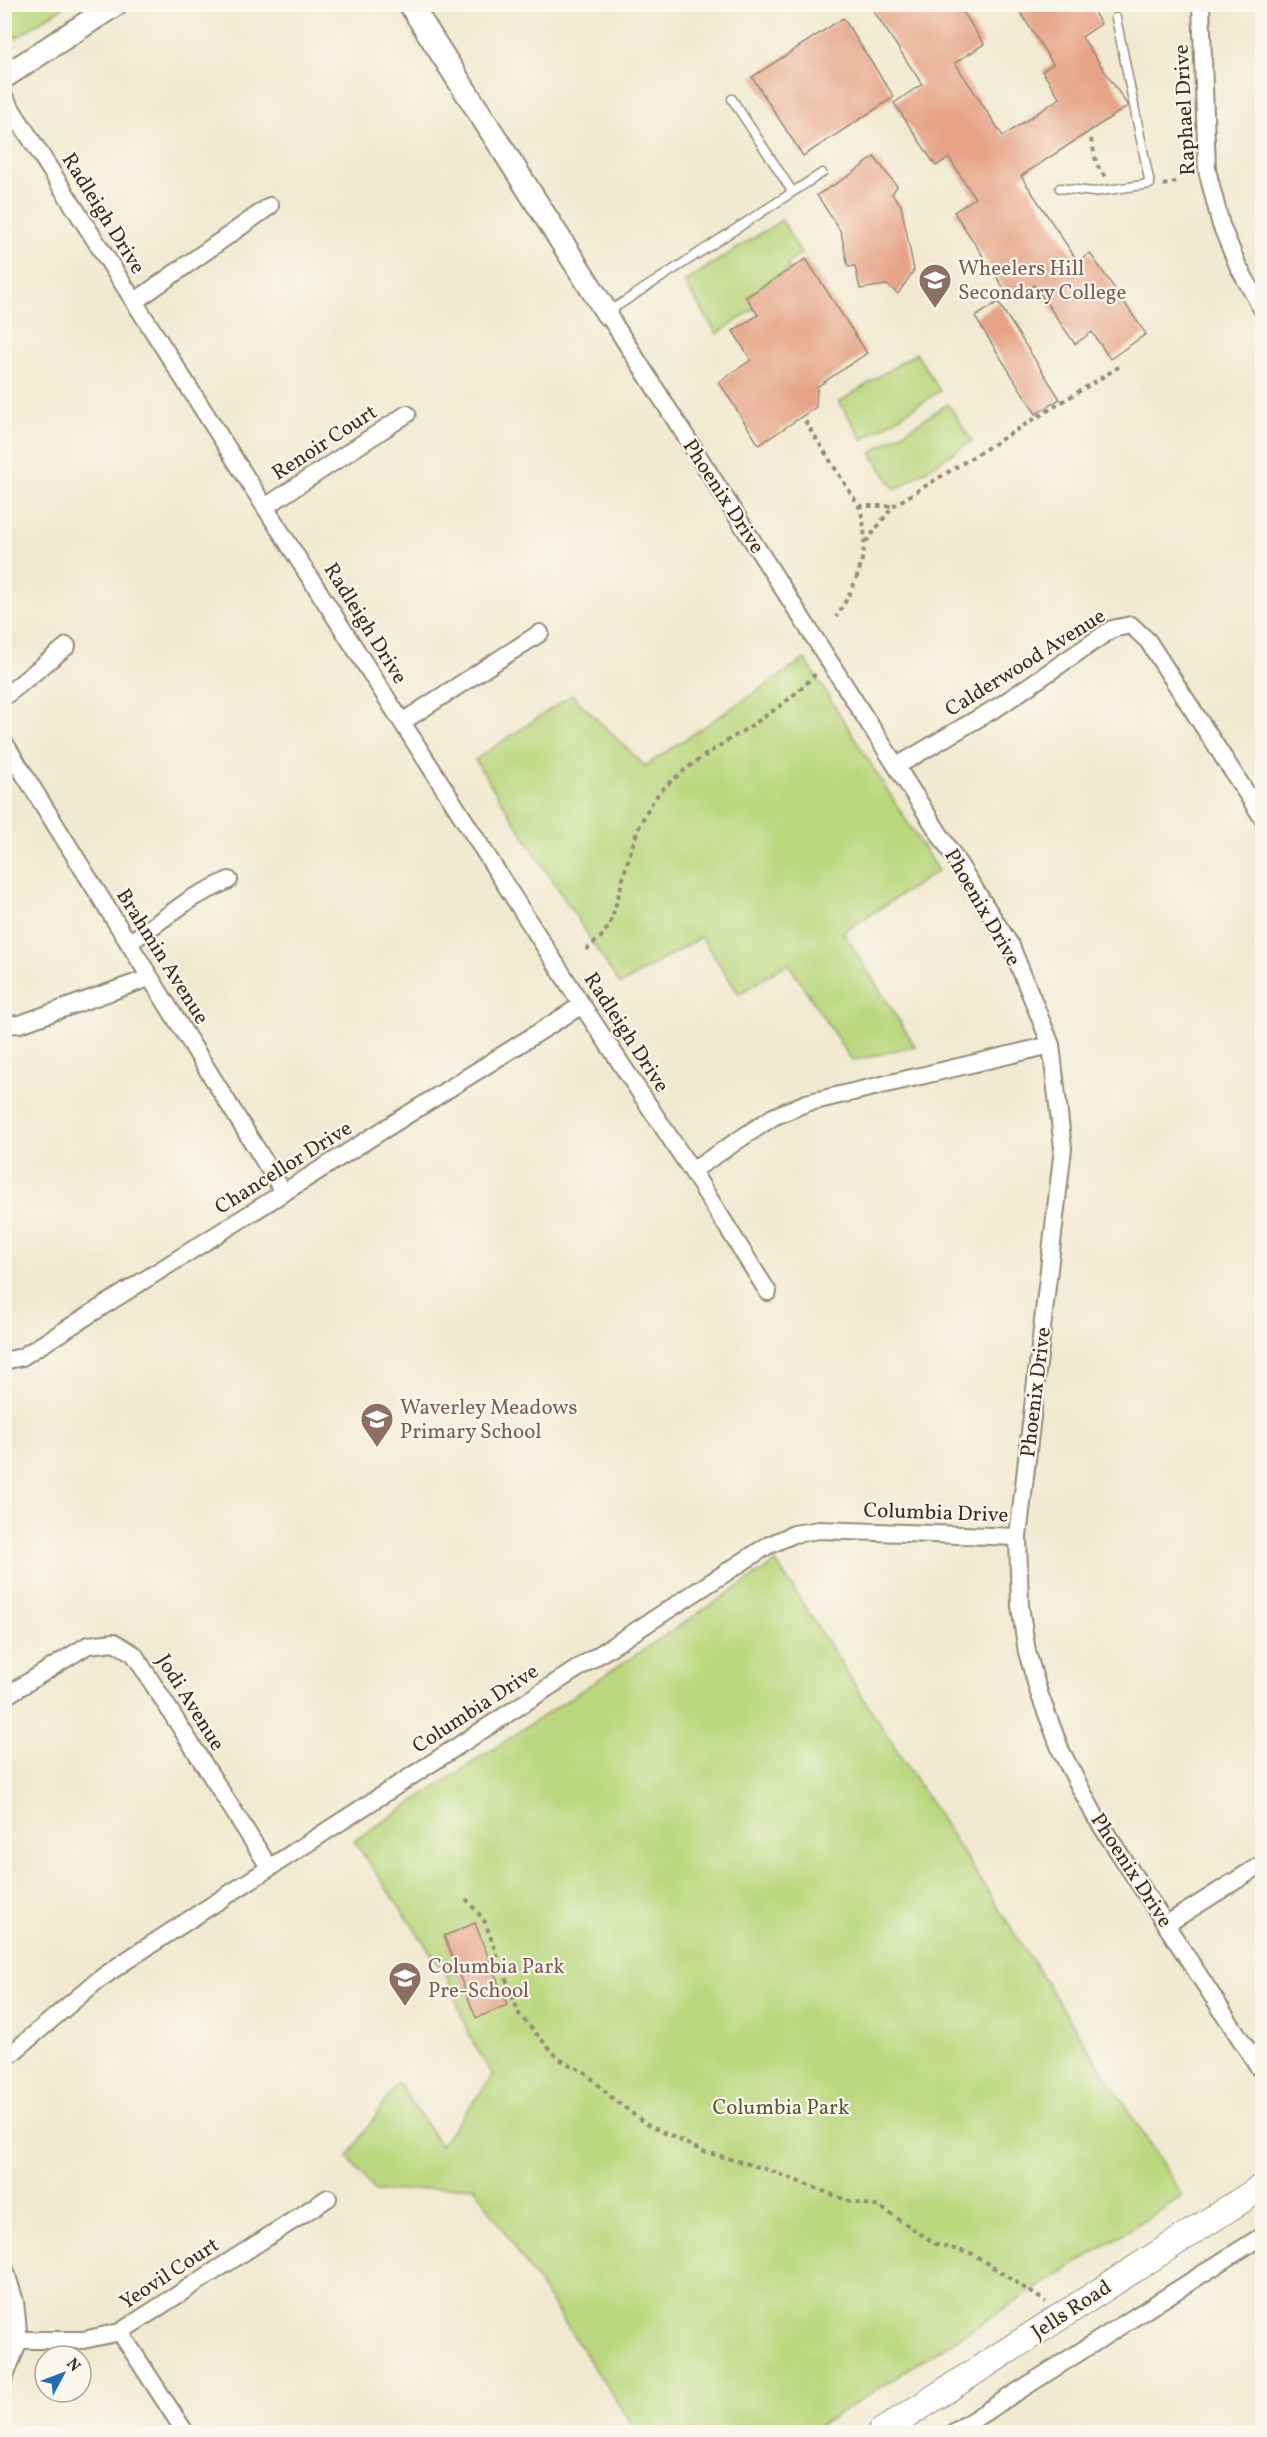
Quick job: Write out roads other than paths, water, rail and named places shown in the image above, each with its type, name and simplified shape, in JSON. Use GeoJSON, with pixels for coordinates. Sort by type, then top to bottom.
{"type":"FeatureCollection","features":[{"type":"Feature","properties":{"kind":"main road","name":"Jells Road"},"geometry":{"type":"LineString","coordinates":[[881,2433],[1064,2313],[1263,2187]]}},
{"type":"Feature","properties":{"kind":"street"},"geometry":{"type":"LineString","coordinates":[[4,77],[116,4]]}},
{"type":"Feature","properties":{"kind":"street","name":"Phoenix Drive"},"geometry":{"type":"LineString","coordinates":[[410,4],[1011,946],[1051,1045],[1063,1148],[1018,1537],[1020,1606],[1027,1652],[1039,1693],[1061,1751],[1095,1816],[1263,2072]]}},
{"type":"Feature","properties":{"kind":"street","name":"Raphael Drive"},"geometry":{"type":"LineString","coordinates":[[1201,4],[1207,170],[1221,225],[1238,266],[1263,309]]}},
{"type":"Feature","properties":{"kind":"street","name":"Radleigh Drive"},"geometry":{"type":"LineString","coordinates":[[4,98],[582,1005],[692,1171],[768,1292]]}},
{"type":"Feature","properties":{"kind":"street"},"geometry":{"type":"LineString","coordinates":[[134,302],[270,206]]}},
{"type":"Feature","properties":{"kind":"street","name":"Renoir Court"},"geometry":{"type":"LineString","coordinates":[[266,507],[407,414]]}},
{"type":"Feature","properties":{"kind":"street","name":"Calderwood Avenue"},"geometry":{"type":"LineString","coordinates":[[897,766],[1001,705],[1112,629],[1131,625],[1148,641],[1263,817]]}},
{"type":"Feature","properties":{"kind":"street"},"geometry":{"type":"LineString","coordinates":[[402,722],[540,633]]}},
{"type":"Feature","properties":{"kind":"street"},"geometry":{"type":"LineString","coordinates":[[4,697],[67,646]]}},
{"type":"Feature","properties":{"kind":"street","name":"Brahmin Avenue"},"geometry":{"type":"LineString","coordinates":[[4,742],[284,1193]]}},
{"type":"Feature","properties":{"kind":"street"},"geometry":{"type":"LineString","coordinates":[[129,943],[192,898],[229,880]]}},
{"type":"Feature","properties":{"kind":"street"},"geometry":{"type":"LineString","coordinates":[[4,1026],[20,1024],[149,978]]}},
{"type":"Feature","properties":{"kind":"street","name":"Chancellor Drive"},"geometry":{"type":"LineString","coordinates":[[4,1361],[22,1357],[582,1005]]}},
{"type":"Feature","properties":{"kind":"street"},"geometry":{"type":"LineString","coordinates":[[692,1171],[773,1117],[806,1103],[1051,1045]]}},
{"type":"Feature","properties":{"kind":"street","name":"Columbia Drive"},"geometry":{"type":"LineString","coordinates":[[4,2060],[97,1981],[269,1867],[767,1546],[794,1534],[819,1530],[1018,1537]]}},
{"type":"Feature","properties":{"kind":"street","name":"Jodi Avenue"},"geometry":{"type":"LineString","coordinates":[[4,1696],[88,1645],[114,1642],[134,1654],[269,1867]]}},
{"type":"Feature","properties":{"kind":"street"},"geometry":{"type":"LineString","coordinates":[[1167,1924],[1263,1864]]}},
{"type":"Feature","properties":{"kind":"street","name":"Yeovil Court"},"geometry":{"type":"LineString","coordinates":[[19,2340],[83,2340],[120,2332],[328,2198]]}},
{"type":"Feature","properties":{"kind":"street"},"geometry":{"type":"LineString","coordinates":[[954,2433],[1263,2236]]}},
{"type":"Feature","properties":{"kind":"street"},"geometry":{"type":"LineString","coordinates":[[4,2266],[15,2302],[19,2340],[4,2379]]}},
{"type":"Feature","properties":{"kind":"street"},"geometry":{"type":"LineString","coordinates":[[120,2332],[185,2433]]}},
{"type":"Feature","properties":{"kind":"lane"},"geometry":{"type":"LineString","coordinates":[[1060,188],[1093,192],[1150,184],[1116,18]]}},
{"type":"Feature","properties":{"kind":"lane"},"geometry":{"type":"LineString","coordinates":[[732,99],[792,191]]}},
{"type":"Feature","properties":{"kind":"lane"},"geometry":{"type":"LineString","coordinates":[[607,313],[822,173]]}},
{"type":"Feature","properties":{"kind":"place","name":"Wheelers Hill Secondary College"},"geometry":{"type":"Point","coordinates":[935,309]}},
{"type":"Feature","properties":{"kind":"place","name":"Waverley Meadows Primary School"},"geometry":{"type":"Point","coordinates":[377,1448]}},
{"type":"Feature","properties":{"kind":"place","name":"Columbia Park Pre-School"},"geometry":{"type":"Point","coordinates":[405,2007]}},
{"type":"Feature","properties":{"kind":"park label","name":"Columbia Park"},"geometry":{"type":"Point","coordinates":[781,2107]}}]}
